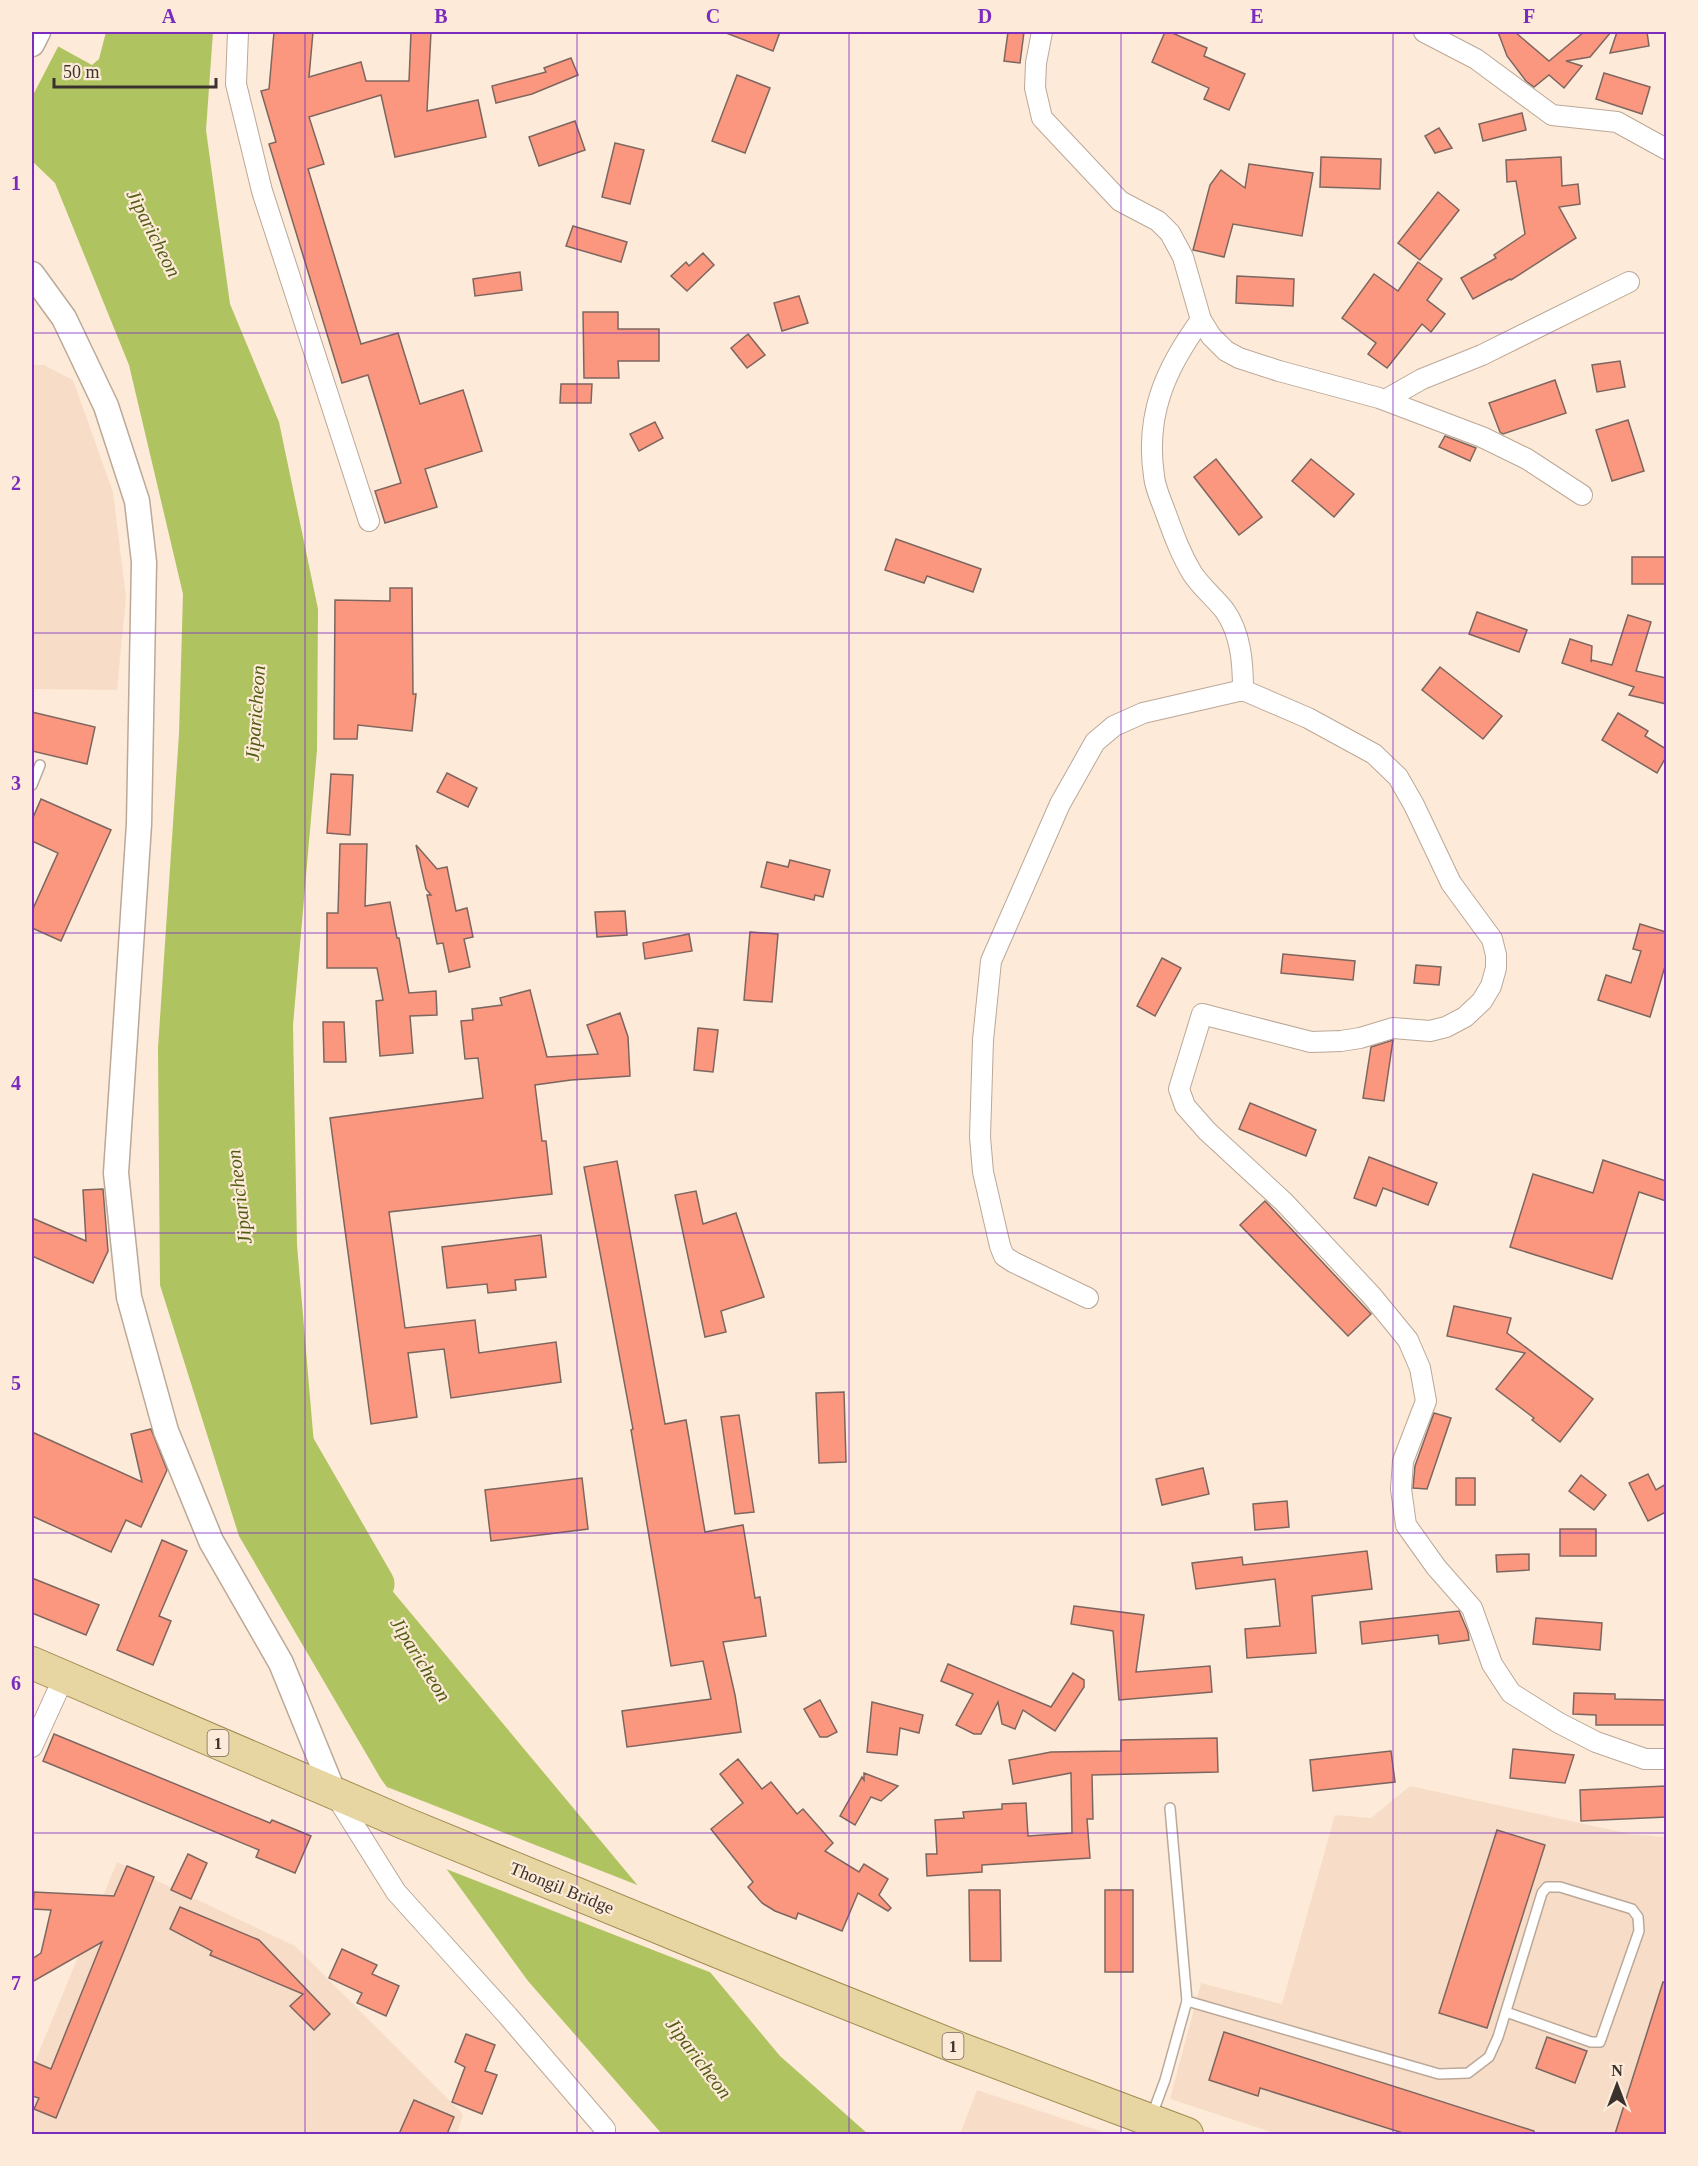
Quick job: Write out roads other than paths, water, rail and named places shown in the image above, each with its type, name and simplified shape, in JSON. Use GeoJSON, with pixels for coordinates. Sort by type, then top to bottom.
{"type":"FeatureCollection","features":[{"type":"Feature","properties":{"kind":"main road","name":"1"},"geometry":{"type":"LineString","coordinates":[[32,1663],[333,1793]]}},
{"type":"Feature","properties":{"kind":"main road","name":"Thongil Bridge"},"geometry":{"type":"LineString","coordinates":[[333,1793],[721,1953],[961,2049],[1150,2120]]}},
{"type":"Feature","properties":{"kind":"main road","name":"1"},"geometry":{"type":"LineString","coordinates":[[1150,2120],[1187,2134]]}},
{"type":"Feature","properties":{"kind":"street"},"geometry":{"type":"LineString","coordinates":[[32,44],[38,32]]}},
{"type":"Feature","properties":{"kind":"street"},"geometry":{"type":"LineString","coordinates":[[238,32],[236,84],[262,191],[369,521]]}},
{"type":"Feature","properties":{"kind":"street"},"geometry":{"type":"LineString","coordinates":[[1042,32],[1036,63],[1035,88],[1042,118],[1120,201],[1158,221],[1170,233],[1183,257],[1201,320],[1211,336],[1226,351],[1239,358],[1385,400],[1482,437],[1527,459],[1582,495]]}},
{"type":"Feature","properties":{"kind":"street"},"geometry":{"type":"LineString","coordinates":[[1424,32],[1476,59],[1552,115],[1617,122],[1666,149]]}},
{"type":"Feature","properties":{"kind":"street"},"geometry":{"type":"LineString","coordinates":[[32,274],[63,318],[106,406],[137,501],[144,562],[140,824],[116,1173],[129,1297],[166,1431],[210,1541],[281,1663],[333,1793],[396,1892],[508,2016],[605,2129],[606,2134]]}},
{"type":"Feature","properties":{"kind":"street"},"geometry":{"type":"LineString","coordinates":[[1385,400],[1422,379],[1482,355],[1629,282]]}},
{"type":"Feature","properties":{"kind":"street"},"geometry":{"type":"LineString","coordinates":[[1201,320],[1171,364],[1161,386],[1152,431],[1154,478],[1177,546],[1194,576],[1225,612],[1233,625],[1241,651],[1243,690]]}},
{"type":"Feature","properties":{"kind":"street"},"geometry":{"type":"LineString","coordinates":[[1088,1298],[1013,1262],[1004,1256],[1000,1246],[983,1172],[980,1137],[983,1040],[991,961],[1060,804],[1095,742],[1114,726],[1143,713],[1243,690],[1308,718],[1374,754],[1398,777],[1451,883],[1492,939],[1496,968],[1491,986],[1482,1001],[1466,1017],[1446,1027],[1430,1031],[1393,1028],[1360,1038],[1311,1042],[1202,1014],[1179,1089],[1185,1106],[1207,1131],[1284,1202],[1372,1296],[1408,1340],[1420,1368],[1426,1401],[1403,1461],[1401,1489],[1406,1525],[1436,1568],[1472,1608],[1492,1664],[1510,1693],[1559,1723],[1596,1742],[1645,1759],[1666,1759]]}},
{"type":"Feature","properties":{"kind":"street"},"geometry":{"type":"LineString","coordinates":[[32,1747],[64,1677]]}},
{"type":"Feature","properties":{"kind":"lane"},"geometry":{"type":"LineString","coordinates":[[32,785],[40,765]]}},
{"type":"Feature","properties":{"kind":"lane"},"geometry":{"type":"LineString","coordinates":[[1150,2120],[1165,2080],[1187,2001],[1170,1808]]}},
{"type":"Feature","properties":{"kind":"lane"},"geometry":{"type":"LineString","coordinates":[[1187,2001],[1439,2074],[1468,2073],[1489,2057],[1498,2037],[1542,1893],[1547,1887],[1560,1887],[1632,1909],[1638,1917],[1639,1930],[1600,2042],[1591,2042],[1506,2012]]}},
{"type":"Feature","properties":{"kind":"water"},"geometry":{"type":"Polygon","coordinates":[[[32,32],[92,65],[99,59],[106,32],[213,32],[206,130],[230,304],[279,422],[318,609],[317,750],[293,1025],[297,1245],[319,1503],[780,2056],[868,2134],[662,2134],[528,1981],[381,1779],[239,1536],[160,1285],[158,1048],[179,734],[183,594],[129,365],[55,183],[32,161],[32,32]]]}},
{"type":"Feature","properties":{"kind":"waterway","name":"Jiparicheon"},"geometry":{"type":"LineString","coordinates":[[292,1440],[375,1584]]}}]}
